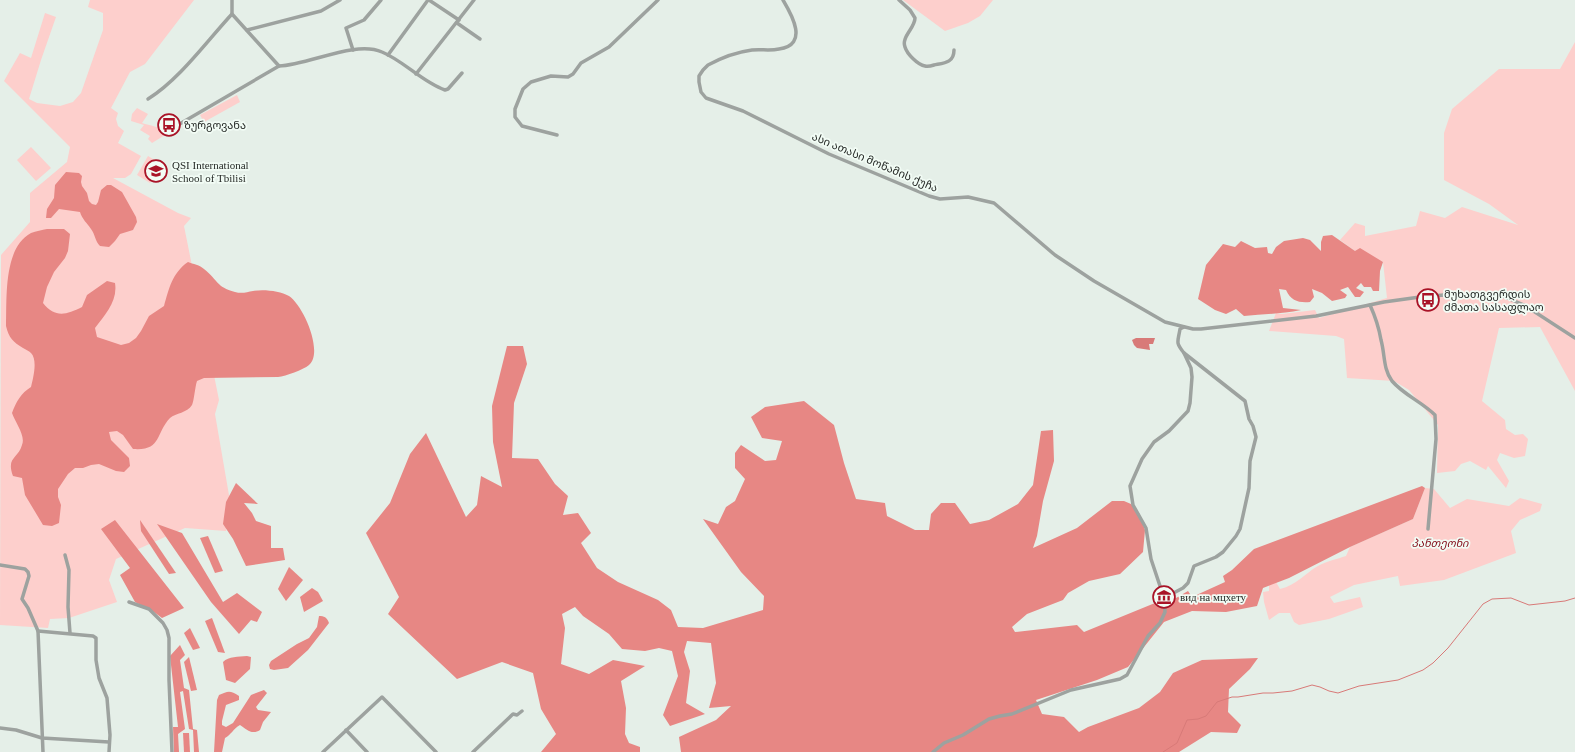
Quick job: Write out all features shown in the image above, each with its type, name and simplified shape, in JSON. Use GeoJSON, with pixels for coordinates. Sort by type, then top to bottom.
{"type":"FeatureCollection","features":[{"type":"Feature","properties":{"kind":"street"},"geometry":{"type":"LineString","coordinates":[[148,99],[160,92],[232,14],[232,0]]}},
{"type":"Feature","properties":{"kind":"street"},"geometry":{"type":"LineString","coordinates":[[247,30],[321,11],[340,0]]}},
{"type":"Feature","properties":{"kind":"street"},"geometry":{"type":"LineString","coordinates":[[353,50],[346,28],[364,20],[381,0]]}},
{"type":"Feature","properties":{"kind":"street"},"geometry":{"type":"LineString","coordinates":[[388,55],[429,0],[480,39]]}},
{"type":"Feature","properties":{"kind":"street"},"geometry":{"type":"LineString","coordinates":[[416,74],[474,0]]}},
{"type":"Feature","properties":{"kind":"street"},"geometry":{"type":"LineString","coordinates":[[556,135],[522,126],[515,117],[515,109],[523,89],[531,82],[551,76],[568,77],[573,74],[581,63],[609,47],[658,0]]}},
{"type":"Feature","properties":{"kind":"street","name":"ასი ათასი მოწამის ქუჩა"},"geometry":{"type":"LineString","coordinates":[[783,0],[795,23],[796,36],[793,43],[782,49],[747,51],[708,65],[699,76],[701,92],[706,98],[743,111],[829,154],[929,196],[940,199],[968,197],[994,203],[1055,255],[1077,270],[1165,322],[1184,327],[1201,329],[1316,316],[1370,305],[1444,295],[1500,295],[1524,305],[1575,338]]}},
{"type":"Feature","properties":{"kind":"street"},"geometry":{"type":"LineString","coordinates":[[899,0],[910,10],[915,18],[914,25],[907,35],[904,43],[912,57],[926,67],[947,62],[952,58],[954,50]]}},
{"type":"Feature","properties":{"kind":"street"},"geometry":{"type":"LineString","coordinates":[[232,14],[279,66]]}},
{"type":"Feature","properties":{"kind":"street"},"geometry":{"type":"LineString","coordinates":[[171,128],[279,66],[294,65],[353,50],[375,50],[388,55],[416,74],[445,90],[448,89],[462,73]]}},
{"type":"Feature","properties":{"kind":"street"},"geometry":{"type":"LineString","coordinates":[[1370,305],[1382,341],[1385,364],[1391,380],[1396,386],[1427,407],[1435,415],[1436,439],[1428,529]]}},
{"type":"Feature","properties":{"kind":"street"},"geometry":{"type":"LineString","coordinates":[[933,752],[944,743],[990,719],[1012,714],[1071,690],[1120,679],[1127,675],[1148,636],[1163,617],[1165,612],[1164,598],[1151,559],[1146,528],[1133,505],[1130,486],[1142,458],[1154,442],[1169,431],[1188,410],[1192,377],[1191,368],[1177,341],[1180,329],[1184,327]]}},
{"type":"Feature","properties":{"kind":"street"},"geometry":{"type":"LineString","coordinates":[[1164,598],[1183,588],[1188,582],[1194,566],[1216,557],[1223,552],[1240,529],[1248,488],[1250,461],[1256,437],[1249,419],[1245,401],[1184,353]]}},
{"type":"Feature","properties":{"kind":"street"},"geometry":{"type":"LineString","coordinates":[[65,555],[69,570],[68,607],[70,633]]}},
{"type":"Feature","properties":{"kind":"street"},"geometry":{"type":"LineString","coordinates":[[0,565],[25,569],[28,572],[22,600],[28,608],[38,631],[43,752]]}},
{"type":"Feature","properties":{"kind":"street"},"geometry":{"type":"LineString","coordinates":[[129,602],[149,609],[163,623],[167,630],[169,638],[172,752]]}},
{"type":"Feature","properties":{"kind":"street"},"geometry":{"type":"LineString","coordinates":[[38,631],[70,633],[96,638],[96,660],[99,678],[107,698],[110,735],[109,752]]}},
{"type":"Feature","properties":{"kind":"street"},"geometry":{"type":"LineString","coordinates":[[323,752],[382,697],[436,752]]}},
{"type":"Feature","properties":{"kind":"street"},"geometry":{"type":"LineString","coordinates":[[474,752],[512,714],[518,715],[522,711]]}},
{"type":"Feature","properties":{"kind":"street"},"geometry":{"type":"LineString","coordinates":[[0,728],[16,730],[42,738],[109,742]]}},
{"type":"Feature","properties":{"kind":"street"},"geometry":{"type":"LineString","coordinates":[[346,730],[367,752]]}},
{"type":"Feature","properties":{"kind":"green space"},"geometry":{"type":"Polygon","coordinates":[[[90,0],[194,0],[145,64],[130,72],[111,108],[118,113],[116,119],[118,126],[124,131],[118,143],[141,156],[131,174],[125,178],[113,178],[178,213],[191,218],[184,226],[219,400],[215,414],[230,501],[226,531],[185,528],[116,559],[109,580],[117,602],[69,618],[50,619],[48,628],[0,625],[1,255],[30,222],[30,193],[67,162],[70,147],[4,81],[20,53],[31,58],[45,13],[56,17],[29,99],[37,103],[60,106],[73,102],[81,93],[103,30],[103,13],[88,7],[90,0]]]}},
{"type":"Feature","properties":{"kind":"green space"},"geometry":{"type":"Polygon","coordinates":[[[903,0],[993,0],[980,16],[968,23],[945,31],[903,0]]]}},
{"type":"Feature","properties":{"kind":"green space"},"geometry":{"type":"Polygon","coordinates":[[[1575,42],[1575,391],[1540,327],[1499,328],[1482,401],[1505,420],[1506,429],[1515,435],[1523,434],[1528,439],[1525,456],[1514,458],[1500,453],[1497,460],[1509,481],[1506,488],[1488,466],[1486,470],[1470,461],[1461,464],[1455,471],[1437,473],[1438,425],[1409,390],[1394,381],[1347,378],[1344,339],[1336,336],[1269,331],[1276,313],[1282,314],[1315,310],[1319,318],[1387,298],[1383,262],[1355,251],[1340,240],[1355,223],[1365,226],[1365,236],[1416,226],[1420,211],[1445,218],[1462,207],[1518,225],[1489,204],[1444,180],[1444,133],[1452,109],[1499,69],[1560,69],[1575,42]]]}},
{"type":"Feature","properties":{"kind":"green space"},"geometry":{"type":"Polygon","coordinates":[[[237,95],[240,102],[204,122],[200,115],[237,95]]]}},
{"type":"Feature","properties":{"kind":"green space"},"geometry":{"type":"Polygon","coordinates":[[[137,108],[148,114],[142,123],[155,126],[165,135],[152,143],[148,139],[150,136],[140,130],[144,125],[131,121],[132,114],[137,108]]]}},
{"type":"Feature","properties":{"kind":"green space"},"geometry":{"type":"Polygon","coordinates":[[[31,147],[51,168],[36,181],[17,160],[31,147]]]}},
{"type":"Feature","properties":{"kind":"green space"},"geometry":{"type":"Polygon","coordinates":[[[148,156],[161,164],[150,183],[137,175],[148,156]]]}},
{"type":"Feature","properties":{"kind":"green space","name":"პანთეონი"},"geometry":{"type":"Polygon","coordinates":[[[1425,488],[1434,489],[1450,508],[1467,499],[1509,506],[1520,498],[1542,504],[1540,511],[1520,520],[1511,531],[1516,553],[1444,580],[1400,586],[1398,576],[1354,585],[1330,597],[1334,603],[1360,597],[1363,607],[1329,619],[1299,625],[1294,622],[1290,613],[1279,613],[1269,620],[1263,592],[1269,591],[1269,584],[1276,582],[1280,589],[1291,585],[1318,566],[1328,561],[1346,556],[1350,547],[1413,519],[1425,488]]]}},
{"type":"Feature","properties":{"kind":"shaded area"},"geometry":{"type":"Polygon","coordinates":[[[66,172],[79,173],[82,176],[82,186],[92,204],[96,205],[101,190],[107,185],[111,185],[122,192],[136,217],[137,222],[133,230],[120,234],[109,247],[100,246],[80,212],[59,209],[51,218],[46,218],[47,209],[54,198],[55,185],[66,172]]]}},
{"type":"Feature","properties":{"kind":"shaded area"},"geometry":{"type":"Polygon","coordinates":[[[47,229],[64,229],[70,234],[68,251],[65,258],[54,272],[47,287],[43,303],[47,308],[61,314],[71,312],[82,307],[87,295],[107,281],[115,283],[115,296],[113,302],[107,313],[95,328],[97,337],[121,345],[129,343],[136,338],[149,316],[164,306],[175,276],[178,271],[188,262],[202,268],[224,288],[229,290],[244,293],[257,290],[267,290],[289,296],[300,309],[305,318],[310,329],[314,350],[313,359],[309,365],[299,371],[278,377],[204,378],[197,381],[190,408],[170,418],[165,424],[157,440],[149,447],[133,449],[123,435],[117,431],[109,432],[111,440],[129,458],[130,466],[124,472],[116,471],[99,464],[83,468],[75,468],[68,474],[58,489],[58,497],[61,505],[59,523],[52,526],[43,525],[25,495],[22,478],[13,476],[11,470],[13,459],[20,450],[23,441],[23,437],[12,413],[19,398],[31,387],[35,365],[31,353],[14,342],[10,337],[6,326],[8,275],[15,250],[22,240],[31,233],[47,229]]]}},
{"type":"Feature","properties":{"kind":"shaded area"},"geometry":{"type":"Polygon","coordinates":[[[1332,235],[1355,251],[1360,248],[1383,262],[1380,271],[1379,291],[1373,291],[1371,287],[1364,287],[1361,283],[1356,288],[1364,292],[1360,297],[1355,297],[1348,287],[1340,290],[1347,295],[1345,298],[1332,301],[1322,293],[1312,289],[1314,297],[1310,302],[1299,302],[1290,297],[1286,290],[1279,289],[1283,308],[1301,310],[1244,316],[1236,309],[1226,314],[1215,310],[1198,299],[1206,265],[1223,244],[1235,247],[1241,241],[1255,248],[1267,247],[1268,253],[1272,254],[1276,247],[1284,241],[1303,238],[1310,240],[1321,251],[1323,236],[1332,235]]]}},
{"type":"Feature","properties":{"kind":"shaded area"},"geometry":{"type":"Polygon","coordinates":[[[1136,338],[1155,338],[1153,344],[1149,344],[1150,350],[1137,348],[1132,340],[1136,338]]]}},
{"type":"Feature","properties":{"kind":"shaded area"},"geometry":{"type":"Polygon","coordinates":[[[507,346],[523,346],[527,364],[514,403],[512,458],[538,459],[555,484],[568,496],[563,515],[578,513],[591,533],[581,543],[597,568],[618,582],[658,600],[671,610],[678,627],[703,628],[763,610],[764,596],[741,572],[703,519],[718,524],[726,507],[735,501],[745,479],[735,468],[735,453],[741,445],[765,461],[776,460],[782,441],[762,438],[751,417],[765,407],[804,401],[834,425],[844,463],[856,499],[885,503],[887,516],[915,530],[929,530],[931,514],[941,503],[955,503],[970,524],[989,520],[1018,504],[1033,485],[1041,431],[1053,430],[1054,461],[1043,501],[1037,536],[1033,548],[1077,528],[1112,501],[1124,501],[1131,504],[1139,513],[1145,530],[1143,552],[1120,574],[1089,581],[1068,593],[1063,600],[1027,614],[1012,627],[1015,632],[1077,625],[1084,632],[1155,603],[1164,605],[1188,591],[1192,597],[1225,582],[1223,576],[1232,570],[1254,549],[1422,486],[1425,488],[1413,519],[1350,547],[1289,578],[1263,588],[1257,606],[1226,612],[1192,611],[1164,622],[1128,667],[1097,680],[1036,700],[1042,714],[1064,717],[1079,732],[1088,727],[1139,708],[1160,692],[1173,673],[1202,660],[1258,658],[1250,669],[1229,689],[1228,712],[1241,725],[1237,733],[1211,732],[1179,752],[681,752],[679,737],[716,720],[731,706],[709,708],[716,683],[711,643],[687,641],[684,652],[690,671],[686,703],[705,714],[670,726],[663,715],[678,676],[672,651],[659,648],[645,651],[622,649],[609,634],[583,616],[575,607],[562,614],[565,628],[561,664],[589,674],[613,660],[645,666],[621,681],[626,708],[625,734],[629,743],[640,747],[640,752],[541,752],[556,734],[541,709],[533,673],[502,662],[457,679],[388,614],[399,597],[366,533],[390,503],[410,454],[426,433],[466,517],[477,505],[481,476],[502,487],[493,442],[492,406],[507,346]]]}},
{"type":"Feature","properties":{"kind":"shaded area"},"geometry":{"type":"Polygon","coordinates":[[[236,483],[258,504],[244,503],[256,521],[271,526],[271,548],[283,548],[285,560],[246,566],[233,539],[223,524],[226,502],[236,483]]]}},
{"type":"Feature","properties":{"kind":"shaded area"},"geometry":{"type":"Polygon","coordinates":[[[115,520],[184,608],[162,618],[135,602],[120,575],[130,568],[101,529],[115,520]]]}},
{"type":"Feature","properties":{"kind":"shaded area"},"geometry":{"type":"Polygon","coordinates":[[[140,520],[176,573],[169,574],[141,531],[140,520]]]}},
{"type":"Feature","properties":{"kind":"shaded area"},"geometry":{"type":"Polygon","coordinates":[[[157,524],[182,533],[223,602],[237,593],[262,612],[257,622],[251,620],[239,634],[211,602],[157,524]]]}},
{"type":"Feature","properties":{"kind":"shaded area"},"geometry":{"type":"Polygon","coordinates":[[[208,536],[223,571],[215,573],[200,538],[208,536]]]}},
{"type":"Feature","properties":{"kind":"shaded area"},"geometry":{"type":"Polygon","coordinates":[[[289,567],[303,580],[286,601],[278,589],[289,567]]]}},
{"type":"Feature","properties":{"kind":"shaded area"},"geometry":{"type":"Polygon","coordinates":[[[312,588],[318,592],[323,601],[304,612],[300,597],[312,588]]]}},
{"type":"Feature","properties":{"kind":"shaded area"},"geometry":{"type":"Polygon","coordinates":[[[319,616],[325,617],[329,623],[308,650],[288,668],[274,670],[270,669],[269,665],[271,661],[309,638],[317,627],[319,616]]]}},
{"type":"Feature","properties":{"kind":"shaded area"},"geometry":{"type":"Polygon","coordinates":[[[212,618],[225,653],[218,652],[205,621],[212,618]]]}},
{"type":"Feature","properties":{"kind":"shaded area"},"geometry":{"type":"Polygon","coordinates":[[[190,628],[200,648],[193,650],[184,633],[190,628]]]}},
{"type":"Feature","properties":{"kind":"shaded area"},"geometry":{"type":"Polygon","coordinates":[[[180,645],[185,655],[180,660],[184,688],[189,690],[193,729],[197,730],[199,752],[194,752],[193,730],[189,729],[183,691],[180,692],[185,729],[178,734],[179,752],[174,752],[173,727],[178,727],[170,656],[180,645]]]}},
{"type":"Feature","properties":{"kind":"shaded area"},"geometry":{"type":"Polygon","coordinates":[[[189,657],[197,690],[191,691],[184,662],[189,657]]]}},
{"type":"Feature","properties":{"kind":"shaded area"},"geometry":{"type":"Polygon","coordinates":[[[251,657],[250,669],[235,683],[226,680],[223,662],[231,658],[251,657]]]}},
{"type":"Feature","properties":{"kind":"shaded area"},"geometry":{"type":"Polygon","coordinates":[[[264,690],[267,693],[256,707],[258,710],[271,712],[263,722],[260,730],[252,732],[240,725],[225,738],[222,752],[214,752],[217,700],[219,695],[229,692],[239,696],[239,700],[226,705],[222,725],[226,727],[233,723],[251,695],[264,690]]]}},
{"type":"Feature","properties":{"kind":"shaded area"},"geometry":{"type":"Polygon","coordinates":[[[183,733],[189,733],[190,752],[184,752],[183,733]]]}},
{"type":"Feature","properties":{"kind":"waterway"},"geometry":{"type":"LineString","coordinates":[[1163,752],[1177,743],[1187,720],[1198,719],[1206,716],[1217,702],[1232,697],[1292,691],[1312,685],[1338,693],[1359,686],[1398,680],[1423,670],[1433,663],[1448,648],[1483,604],[1492,599],[1511,598],[1529,605],[1565,601],[1575,598]]}},
{"type":"Feature","properties":{"kind":"place","name":"ზურგოვანა"},"geometry":{"type":"Point","coordinates":[169,125]}},
{"type":"Feature","properties":{"kind":"place","name":"QSI International School of Tbilisi"},"geometry":{"type":"Point","coordinates":[156,171]}},
{"type":"Feature","properties":{"kind":"place","name":"მუხათგვერდის ძმათა სასაფლაო"},"geometry":{"type":"Point","coordinates":[1428,300]}},
{"type":"Feature","properties":{"kind":"place","name":"вид на мцхету"},"geometry":{"type":"Point","coordinates":[1164,597]}}]}
